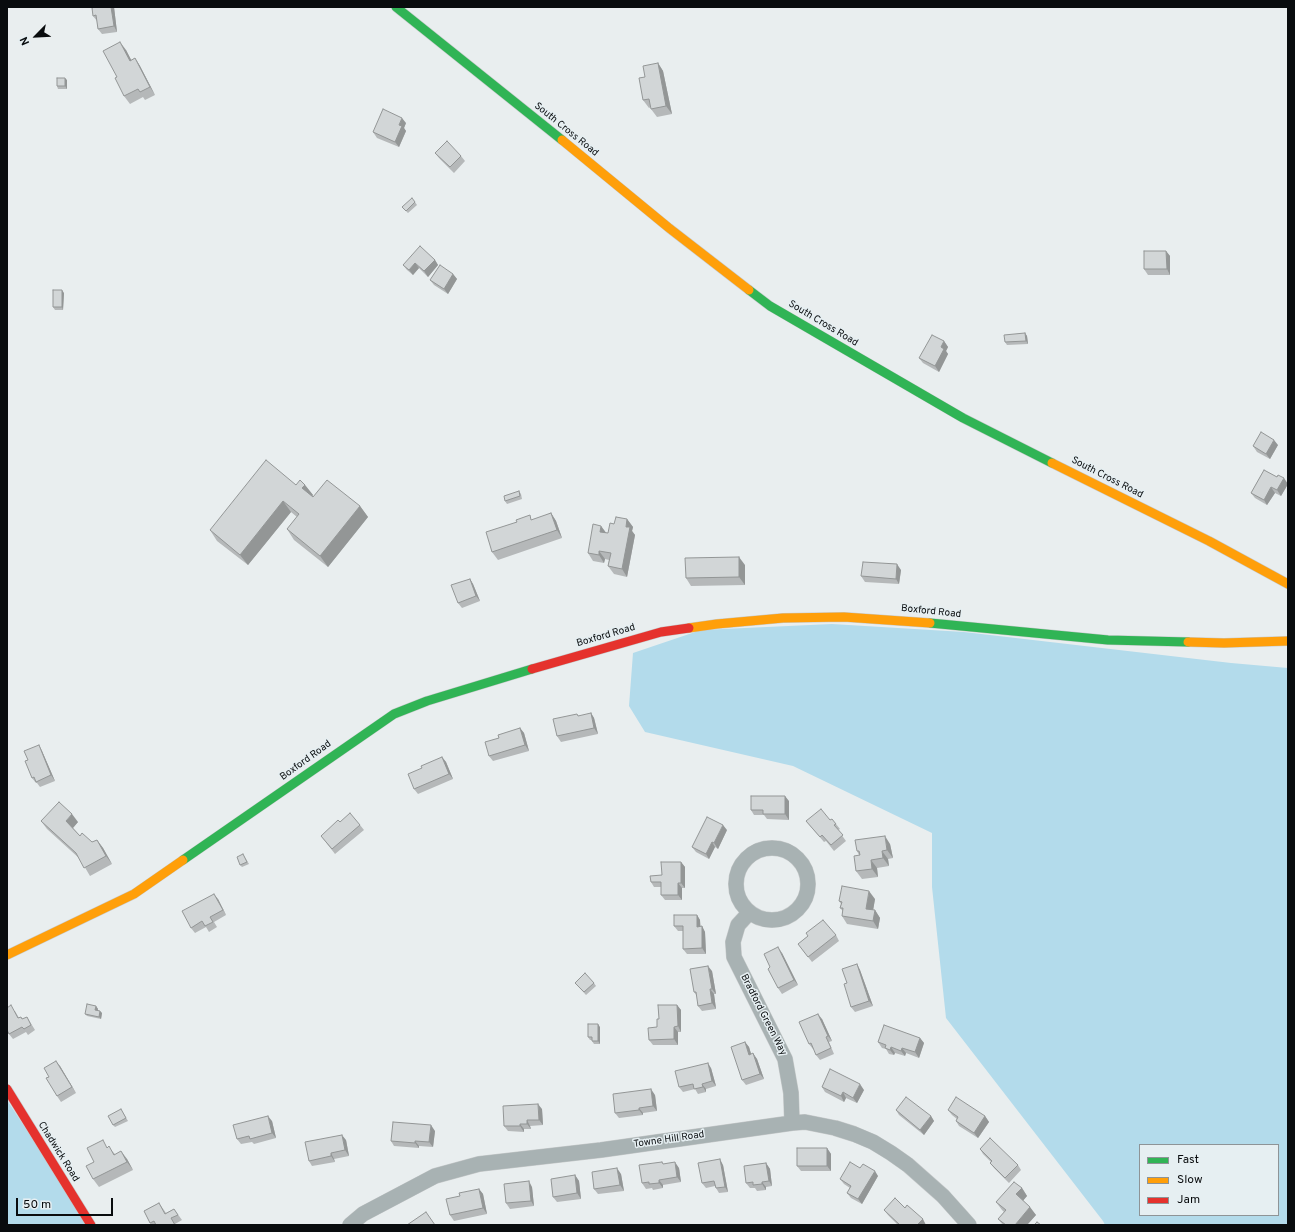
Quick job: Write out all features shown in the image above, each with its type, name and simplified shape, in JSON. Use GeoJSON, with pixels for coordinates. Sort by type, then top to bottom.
{"type":"FeatureCollection","features":[{"type":"Feature","properties":{"kind":"street","name":"South Cross Road"},"geometry":{"type":"LineString","coordinates":[[396,7],[675,233],[770,306],[963,418],[1209,541],[1288,584]]}},
{"type":"Feature","properties":{"kind":"street","name":"Boxford Road"},"geometry":{"type":"LineString","coordinates":[[7,955],[134,894],[394,714],[427,701],[661,632],[717,624],[783,618],[844,617],[902,620],[1108,640],[1224,643],[1288,641]]}},
{"type":"Feature","properties":{"kind":"street"},"geometry":{"type":"LineString","coordinates":[[768,847],[782,849],[795,855],[804,866],[809,880],[808,894],[801,907],[790,916],[776,921],[762,920],[749,913],[740,902],[736,888],[737,874],[743,861],[754,852],[768,847]]}},
{"type":"Feature","properties":{"kind":"street","name":"Bradford Green Way"},"geometry":{"type":"LineString","coordinates":[[749,913],[738,925],[733,942],[734,957],[785,1059],[791,1093],[792,1123]]}},
{"type":"Feature","properties":{"kind":"street","name":"Chadwick Road"},"geometry":{"type":"LineString","coordinates":[[7,1089],[91,1225]]}},
{"type":"Feature","properties":{"kind":"street","name":"Towne Hill Road"},"geometry":{"type":"LineString","coordinates":[[350,1225],[363,1214],[435,1176],[479,1164],[601,1150],[806,1122],[835,1128],[873,1142],[902,1161],[926,1181],[943,1196],[969,1225]]}},
{"type":"Feature","properties":{"kind":"shaded area"},"geometry":{"type":"Polygon","coordinates":[[[832,624],[964,632],[1231,663],[1288,668],[1288,1225],[1105,1225],[946,1018],[932,887],[932,833],[793,766],[645,732],[629,706],[633,653],[701,630],[832,624]]]}},
{"type":"Feature","properties":{"kind":"shaded area"},"geometry":{"type":"Polygon","coordinates":[[[7,1100],[89,1225],[7,1225],[7,1100]]]}},
{"type":"Feature","properties":{"kind":"building"},"geometry":{"type":"Polygon","coordinates":[[[111,7],[114,26],[98,29],[96,15],[93,16],[92,8],[111,7]]]}},
{"type":"Feature","properties":{"kind":"building"},"geometry":{"type":"Polygon","coordinates":[[[120,42],[130,61],[135,58],[150,87],[140,92],[138,89],[124,96],[115,78],[117,77],[103,51],[120,42]]]}},
{"type":"Feature","properties":{"kind":"building"},"geometry":{"type":"Polygon","coordinates":[[[658,63],[666,106],[651,109],[649,99],[643,100],[639,78],[645,77],[643,66],[658,63]]]}},
{"type":"Feature","properties":{"kind":"building"},"geometry":{"type":"Polygon","coordinates":[[[57,78],[65,78],[65,86],[57,86],[57,78]]]}},
{"type":"Feature","properties":{"kind":"building"},"geometry":{"type":"Polygon","coordinates":[[[383,109],[402,118],[399,125],[402,126],[395,142],[373,132],[383,109]]]}},
{"type":"Feature","properties":{"kind":"building"},"geometry":{"type":"Polygon","coordinates":[[[447,141],[461,156],[450,167],[435,153],[447,141]]]}},
{"type":"Feature","properties":{"kind":"building"},"geometry":{"type":"Polygon","coordinates":[[[412,198],[415,202],[406,211],[402,207],[412,198]]]}},
{"type":"Feature","properties":{"kind":"building"},"geometry":{"type":"Polygon","coordinates":[[[420,246],[435,260],[424,271],[415,263],[409,270],[403,265],[420,246]]]}},
{"type":"Feature","properties":{"kind":"building"},"geometry":{"type":"Polygon","coordinates":[[[1144,251],[1166,251],[1167,269],[1144,269],[1144,251]]]}},
{"type":"Feature","properties":{"kind":"building"},"geometry":{"type":"Polygon","coordinates":[[[440,265],[453,274],[444,289],[430,280],[440,265]]]}},
{"type":"Feature","properties":{"kind":"building"},"geometry":{"type":"Polygon","coordinates":[[[53,290],[62,290],[62,307],[53,307],[53,290]]]}},
{"type":"Feature","properties":{"kind":"building"},"geometry":{"type":"Polygon","coordinates":[[[1025,333],[1026,341],[1005,342],[1004,335],[1025,333]]]}},
{"type":"Feature","properties":{"kind":"building"},"geometry":{"type":"Polygon","coordinates":[[[932,335],[944,341],[941,347],[944,349],[935,366],[919,358],[932,335]]]}},
{"type":"Feature","properties":{"kind":"building"},"geometry":{"type":"Polygon","coordinates":[[[1261,432],[1274,440],[1266,454],[1253,446],[1261,432]]]}},
{"type":"Feature","properties":{"kind":"building"},"geometry":{"type":"Polygon","coordinates":[[[266,460],[296,485],[300,480],[305,485],[302,488],[313,497],[327,480],[360,506],[320,556],[287,529],[299,514],[283,501],[240,555],[210,530],[266,460]]]}},
{"type":"Feature","properties":{"kind":"building"},"geometry":{"type":"Polygon","coordinates":[[[1264,470],[1277,477],[1278,475],[1284,478],[1277,490],[1271,487],[1264,500],[1251,493],[1264,470]]]}},
{"type":"Feature","properties":{"kind":"building"},"geometry":{"type":"Polygon","coordinates":[[[519,491],[520,496],[505,501],[504,496],[519,491]]]}},
{"type":"Feature","properties":{"kind":"building"},"geometry":{"type":"Polygon","coordinates":[[[551,513],[557,530],[492,552],[486,532],[517,522],[516,520],[530,515],[531,520],[551,513]]]}},
{"type":"Feature","properties":{"kind":"building"},"geometry":{"type":"Polygon","coordinates":[[[616,517],[627,519],[626,527],[630,527],[622,569],[608,566],[611,553],[599,551],[599,555],[588,553],[593,524],[601,526],[600,532],[608,533],[610,523],[614,524],[616,517]]]}},
{"type":"Feature","properties":{"kind":"building"},"geometry":{"type":"Polygon","coordinates":[[[739,557],[739,577],[686,578],[685,558],[739,557]]]}},
{"type":"Feature","properties":{"kind":"building"},"geometry":{"type":"Polygon","coordinates":[[[863,562],[897,564],[896,579],[861,576],[863,562]]]}},
{"type":"Feature","properties":{"kind":"building"},"geometry":{"type":"Polygon","coordinates":[[[470,579],[476,596],[458,603],[451,585],[470,579]]]}},
{"type":"Feature","properties":{"kind":"building"},"geometry":{"type":"Polygon","coordinates":[[[591,713],[594,728],[557,736],[553,719],[591,713]]]}},
{"type":"Feature","properties":{"kind":"building"},"geometry":{"type":"Polygon","coordinates":[[[520,728],[525,745],[489,756],[485,742],[499,738],[498,735],[520,728]]]}},
{"type":"Feature","properties":{"kind":"building"},"geometry":{"type":"Polygon","coordinates":[[[39,745],[51,775],[36,782],[34,777],[32,778],[25,761],[28,760],[24,751],[39,745]]]}},
{"type":"Feature","properties":{"kind":"building"},"geometry":{"type":"Polygon","coordinates":[[[442,757],[449,774],[414,789],[408,774],[422,768],[421,766],[442,757]]]}},
{"type":"Feature","properties":{"kind":"building"},"geometry":{"type":"Polygon","coordinates":[[[751,796],[785,796],[785,814],[763,814],[763,810],[751,810],[751,796]]]}},
{"type":"Feature","properties":{"kind":"building"},"geometry":{"type":"Polygon","coordinates":[[[59,802],[72,814],[66,821],[80,836],[82,833],[92,842],[97,840],[106,856],[84,868],[76,853],[41,821],[59,802]]]}},
{"type":"Feature","properties":{"kind":"building"},"geometry":{"type":"Polygon","coordinates":[[[821,809],[830,820],[832,819],[836,824],[834,825],[843,835],[831,845],[822,835],[820,837],[806,821],[821,809]]]}},
{"type":"Feature","properties":{"kind":"building"},"geometry":{"type":"Polygon","coordinates":[[[350,813],[360,825],[332,849],[321,836],[338,820],[340,822],[350,813]]]}},
{"type":"Feature","properties":{"kind":"building"},"geometry":{"type":"Polygon","coordinates":[[[707,817],[723,825],[714,843],[712,842],[706,854],[692,847],[707,817]]]}},
{"type":"Feature","properties":{"kind":"building"},"geometry":{"type":"Polygon","coordinates":[[[885,836],[887,850],[882,851],[883,858],[871,860],[872,869],[856,871],[854,856],[860,855],[859,851],[857,851],[855,840],[885,836]]]}},
{"type":"Feature","properties":{"kind":"building"},"geometry":{"type":"Polygon","coordinates":[[[243,854],[247,862],[240,865],[237,857],[243,854]]]}},
{"type":"Feature","properties":{"kind":"building"},"geometry":{"type":"Polygon","coordinates":[[[661,862],[681,862],[681,883],[678,883],[678,895],[661,895],[661,882],[651,882],[650,876],[662,875],[661,862]]]}},
{"type":"Feature","properties":{"kind":"building"},"geometry":{"type":"Polygon","coordinates":[[[842,886],[869,891],[866,909],[875,910],[873,921],[842,916],[843,908],[840,908],[842,902],[839,901],[842,886]]]}},
{"type":"Feature","properties":{"kind":"building"},"geometry":{"type":"Polygon","coordinates":[[[214,894],[223,910],[210,917],[213,922],[205,926],[202,921],[191,928],[182,911],[214,894]]]}},
{"type":"Feature","properties":{"kind":"building"},"geometry":{"type":"Polygon","coordinates":[[[674,915],[697,915],[697,927],[702,926],[702,948],[683,949],[683,926],[674,926],[674,915]]]}},
{"type":"Feature","properties":{"kind":"building"},"geometry":{"type":"Polygon","coordinates":[[[823,920],[836,935],[808,957],[798,944],[808,936],[806,933],[823,920]]]}},
{"type":"Feature","properties":{"kind":"building"},"geometry":{"type":"Polygon","coordinates":[[[778,947],[794,980],[778,988],[768,969],[770,967],[764,954],[778,947]]]}},
{"type":"Feature","properties":{"kind":"building"},"geometry":{"type":"Polygon","coordinates":[[[857,964],[869,1001],[851,1007],[844,984],[847,983],[842,969],[857,964]]]}},
{"type":"Feature","properties":{"kind":"building"},"geometry":{"type":"Polygon","coordinates":[[[708,966],[712,989],[710,989],[712,1003],[698,1006],[690,969],[708,966]]]}},
{"type":"Feature","properties":{"kind":"building"},"geometry":{"type":"Polygon","coordinates":[[[585,973],[594,983],[584,992],[575,983],[585,973]]]}},
{"type":"Feature","properties":{"kind":"building"},"geometry":{"type":"Polygon","coordinates":[[[87,1004],[96,1006],[95,1010],[100,1011],[99,1017],[85,1014],[87,1004]]]}},
{"type":"Feature","properties":{"kind":"building"},"geometry":{"type":"Polygon","coordinates":[[[11,1005],[18,1018],[21,1017],[22,1019],[27,1017],[31,1025],[24,1029],[22,1027],[9,1034],[7,1030],[7,1008],[11,1005]]]}},
{"type":"Feature","properties":{"kind":"building"},"geometry":{"type":"Polygon","coordinates":[[[658,1005],[677,1005],[678,1026],[674,1027],[674,1039],[649,1040],[648,1028],[657,1027],[657,1019],[659,1019],[658,1005]]]}},
{"type":"Feature","properties":{"kind":"building"},"geometry":{"type":"Polygon","coordinates":[[[818,1014],[828,1036],[826,1037],[831,1048],[816,1055],[799,1022],[818,1014]]]}},
{"type":"Feature","properties":{"kind":"building"},"geometry":{"type":"Polygon","coordinates":[[[588,1024],[598,1024],[598,1041],[592,1041],[592,1037],[588,1037],[588,1024]]]}},
{"type":"Feature","properties":{"kind":"building"},"geometry":{"type":"Polygon","coordinates":[[[884,1025],[920,1038],[915,1052],[902,1048],[901,1051],[891,1047],[890,1050],[885,1048],[886,1045],[878,1042],[884,1025]]]}},
{"type":"Feature","properties":{"kind":"building"},"geometry":{"type":"Polygon","coordinates":[[[745,1042],[749,1055],[753,1053],[760,1074],[742,1080],[731,1047],[745,1042]]]}},
{"type":"Feature","properties":{"kind":"building"},"geometry":{"type":"Polygon","coordinates":[[[56,1061],[72,1087],[57,1096],[46,1078],[49,1077],[44,1068],[56,1061]]]}},
{"type":"Feature","properties":{"kind":"building"},"geometry":{"type":"Polygon","coordinates":[[[708,1063],[712,1081],[702,1084],[703,1087],[694,1089],[693,1084],[679,1087],[675,1071],[708,1063]]]}},
{"type":"Feature","properties":{"kind":"building"},"geometry":{"type":"Polygon","coordinates":[[[830,1069],[860,1084],[853,1098],[843,1092],[841,1096],[822,1087],[830,1069]]]}},
{"type":"Feature","properties":{"kind":"building"},"geometry":{"type":"Polygon","coordinates":[[[651,1089],[653,1106],[639,1108],[639,1110],[615,1113],[613,1094],[651,1089]]]}},
{"type":"Feature","properties":{"kind":"building"},"geometry":{"type":"Polygon","coordinates":[[[906,1097],[931,1116],[920,1130],[896,1110],[906,1097]]]}},
{"type":"Feature","properties":{"kind":"building"},"geometry":{"type":"Polygon","coordinates":[[[956,1097],[985,1116],[974,1133],[956,1121],[958,1117],[948,1110],[956,1097]]]}},
{"type":"Feature","properties":{"kind":"building"},"geometry":{"type":"Polygon","coordinates":[[[538,1104],[539,1120],[527,1120],[527,1124],[520,1124],[520,1126],[504,1126],[503,1106],[538,1104]]]}},
{"type":"Feature","properties":{"kind":"building"},"geometry":{"type":"Polygon","coordinates":[[[121,1109],[126,1118],[113,1125],[108,1116],[121,1109]]]}},
{"type":"Feature","properties":{"kind":"building"},"geometry":{"type":"Polygon","coordinates":[[[268,1116],[272,1133],[250,1139],[249,1136],[237,1139],[233,1125],[268,1116]]]}},
{"type":"Feature","properties":{"kind":"building"},"geometry":{"type":"Polygon","coordinates":[[[393,1122],[431,1125],[429,1142],[415,1141],[415,1143],[391,1141],[393,1122]]]}},
{"type":"Feature","properties":{"kind":"building"},"geometry":{"type":"Polygon","coordinates":[[[342,1135],[345,1150],[331,1153],[331,1156],[309,1161],[305,1142],[342,1135]]]}},
{"type":"Feature","properties":{"kind":"building"},"geometry":{"type":"Polygon","coordinates":[[[990,1138],[1018,1165],[1005,1178],[990,1163],[992,1161],[980,1149],[990,1138]]]}},
{"type":"Feature","properties":{"kind":"building"},"geometry":{"type":"Polygon","coordinates":[[[103,1140],[107,1148],[109,1146],[114,1155],[121,1151],[127,1162],[93,1179],[86,1166],[94,1162],[87,1148],[103,1140]]]}},
{"type":"Feature","properties":{"kind":"building"},"geometry":{"type":"Polygon","coordinates":[[[797,1148],[827,1148],[827,1166],[797,1166],[797,1148]]]}},
{"type":"Feature","properties":{"kind":"building"},"geometry":{"type":"Polygon","coordinates":[[[720,1159],[725,1187],[716,1188],[714,1181],[702,1183],[698,1163],[720,1159]]]}},
{"type":"Feature","properties":{"kind":"building"},"geometry":{"type":"Polygon","coordinates":[[[662,1162],[663,1164],[675,1162],[677,1177],[659,1180],[659,1183],[642,1183],[639,1165],[662,1162]]]}},
{"type":"Feature","properties":{"kind":"building"},"geometry":{"type":"Polygon","coordinates":[[[850,1162],[860,1168],[863,1164],[875,1171],[858,1199],[847,1193],[851,1186],[840,1179],[850,1162]]]}},
{"type":"Feature","properties":{"kind":"building"},"geometry":{"type":"Polygon","coordinates":[[[766,1163],[769,1181],[762,1182],[762,1184],[753,1185],[753,1182],[746,1183],[744,1166],[766,1163]]]}},
{"type":"Feature","properties":{"kind":"building"},"geometry":{"type":"Polygon","coordinates":[[[617,1168],[620,1185],[594,1189],[592,1172],[617,1168]]]}},
{"type":"Feature","properties":{"kind":"building"},"geometry":{"type":"Polygon","coordinates":[[[575,1175],[577,1193],[553,1197],[551,1179],[575,1175]]]}},
{"type":"Feature","properties":{"kind":"building"},"geometry":{"type":"Polygon","coordinates":[[[529,1181],[531,1201],[506,1203],[504,1184],[529,1181]]]}},
{"type":"Feature","properties":{"kind":"building"},"geometry":{"type":"Polygon","coordinates":[[[1014,1182],[1022,1188],[1016,1194],[1030,1207],[1015,1225],[1006,1225],[998,1219],[1006,1210],[996,1202],[1014,1182]]]}},
{"type":"Feature","properties":{"kind":"building"},"geometry":{"type":"Polygon","coordinates":[[[479,1189],[483,1208],[450,1215],[446,1199],[460,1196],[459,1193],[479,1189]]]}},
{"type":"Feature","properties":{"kind":"building"},"geometry":{"type":"Polygon","coordinates":[[[895,1198],[905,1208],[907,1205],[923,1219],[917,1225],[900,1225],[884,1210],[895,1198]]]}},
{"type":"Feature","properties":{"kind":"building"},"geometry":{"type":"Polygon","coordinates":[[[159,1203],[165,1214],[174,1209],[178,1215],[171,1218],[175,1225],[156,1225],[154,1221],[150,1223],[144,1211],[159,1203]]]}},
{"type":"Feature","properties":{"kind":"building"},"geometry":{"type":"Polygon","coordinates":[[[426,1212],[435,1225],[407,1225],[426,1212]]]}},
{"type":"Feature","properties":{"kind":"building"},"geometry":{"type":"Polygon","coordinates":[[[1037,1222],[1041,1225],[1034,1225],[1037,1222]]]}},
{"type":"Feature","properties":{"kind":"traffic: fast"},"geometry":{"type":"LineString","coordinates":[[396,7],[562,140]]}},
{"type":"Feature","properties":{"kind":"traffic: fast"},"geometry":{"type":"LineString","coordinates":[[749,290],[770,306],[963,418],[1052,463]]}},
{"type":"Feature","properties":{"kind":"traffic: fast"},"geometry":{"type":"LineString","coordinates":[[930,623],[1108,640],[1188,642]]}},
{"type":"Feature","properties":{"kind":"traffic: fast"},"geometry":{"type":"LineString","coordinates":[[183,860],[394,714],[427,701],[532,669]]}},
{"type":"Feature","properties":{"kind":"traffic: slow"},"geometry":{"type":"LineString","coordinates":[[562,140],[669,228],[749,290]]}},
{"type":"Feature","properties":{"kind":"traffic: slow"},"geometry":{"type":"LineString","coordinates":[[1052,463],[1209,541],[1288,584]]}},
{"type":"Feature","properties":{"kind":"traffic: slow"},"geometry":{"type":"LineString","coordinates":[[689,628],[783,618],[844,617],[930,623]]}},
{"type":"Feature","properties":{"kind":"traffic: slow"},"geometry":{"type":"LineString","coordinates":[[1188,642],[1224,643],[1288,641]]}},
{"type":"Feature","properties":{"kind":"traffic: slow"},"geometry":{"type":"LineString","coordinates":[[7,955],[134,894],[183,860]]}},
{"type":"Feature","properties":{"kind":"traffic: jam"},"geometry":{"type":"LineString","coordinates":[[532,669],[661,632],[689,628]]}},
{"type":"Feature","properties":{"kind":"traffic: jam"},"geometry":{"type":"LineString","coordinates":[[7,1089],[91,1225]]}}]}
